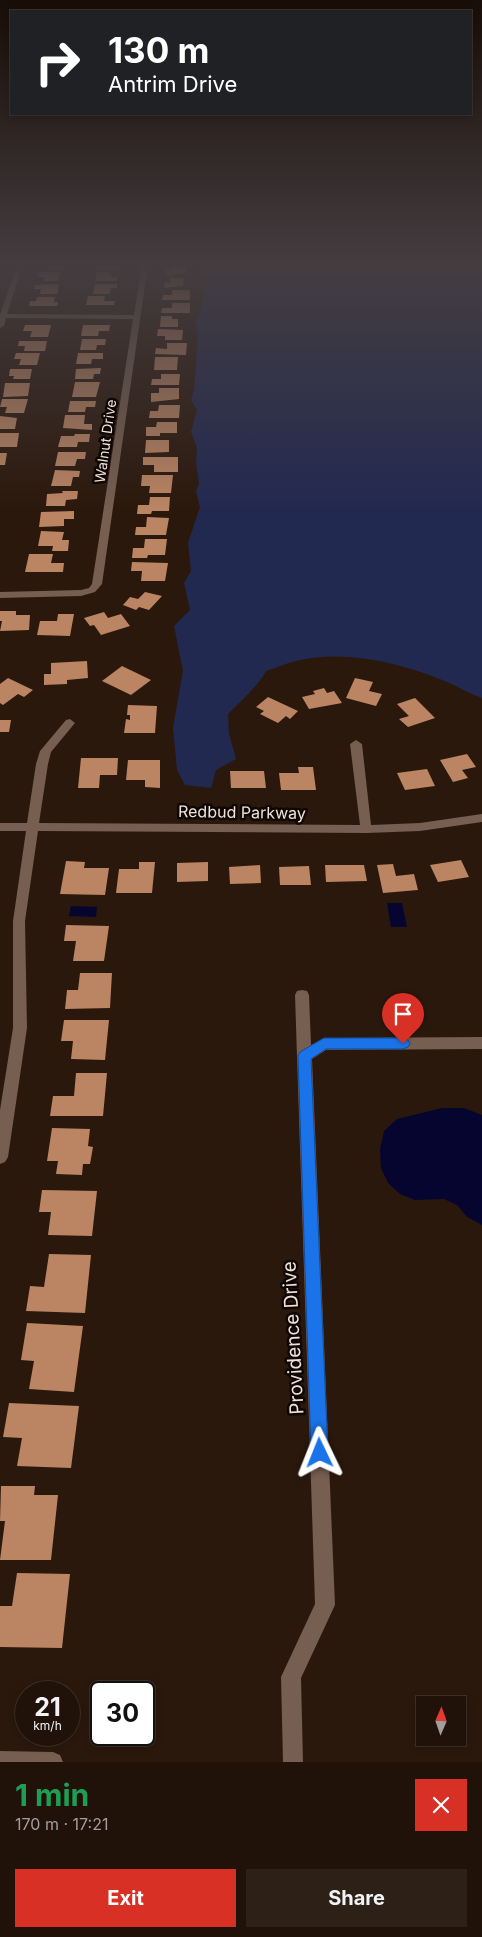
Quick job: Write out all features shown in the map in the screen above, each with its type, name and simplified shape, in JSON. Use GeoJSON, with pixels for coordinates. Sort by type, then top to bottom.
{"type":"FeatureCollection","features":[{"type":"Feature","properties":{"kind":"street","name":"Walnut Drive"},"geometry":{"type":"LineString","coordinates":[[0,595],[71,594],[92,590],[97,584],[133,346]]}},
{"type":"Feature","properties":{"kind":"street"},"geometry":{"type":"LineString","coordinates":[[0,1157],[20,1028],[19,922],[42,764],[46,751],[70,723]]}},
{"type":"Feature","properties":{"kind":"street"},"geometry":{"type":"LineString","coordinates":[[356,744],[366,829]]}},
{"type":"Feature","properties":{"kind":"street","name":"Redbud Parkway"},"geometry":{"type":"LineString","coordinates":[[0,827],[366,829],[420,827],[482,818]]}},
{"type":"Feature","properties":{"kind":"street","name":"Providence Drive"},"geometry":{"type":"LineString","coordinates":[[293,1762],[291,1677],[326,1605],[302,995]]}},
{"type":"Feature","properties":{"kind":"street"},"geometry":{"type":"LineString","coordinates":[[304,1056],[324,1044],[482,1043]]}},
{"type":"Feature","properties":{"kind":"street"},"geometry":{"type":"LineString","coordinates":[[0,1761],[53,1762]]}},
{"type":"Feature","properties":{"kind":"shaded area"},"geometry":{"type":"Polygon","coordinates":[[[197,346],[482,346],[482,698],[429,675],[373,660],[334,657],[288,663],[266,671],[253,688],[228,714],[229,734],[236,759],[216,770],[211,788],[185,785],[177,770],[173,728],[183,671],[174,626],[190,610],[184,583],[191,571],[188,543],[200,507],[196,491],[199,483],[196,463],[197,448],[191,432],[197,410],[191,400],[194,391],[197,346]]]}},
{"type":"Feature","properties":{"kind":"shaded area"},"geometry":{"type":"Polygon","coordinates":[[[387,903],[402,903],[407,927],[391,927],[387,903]]]}},
{"type":"Feature","properties":{"kind":"shaded area"},"geometry":{"type":"Polygon","coordinates":[[[71,906],[97,907],[96,917],[69,916],[71,906]]]}},
{"type":"Feature","properties":{"kind":"shaded area"},"geometry":{"type":"Polygon","coordinates":[[[442,1108],[464,1108],[482,1115],[482,1225],[467,1217],[457,1205],[444,1199],[415,1200],[400,1194],[388,1183],[381,1168],[380,1149],[384,1131],[397,1119],[442,1108]]]}},
{"type":"Feature","properties":{"kind":"building"},"geometry":{"type":"Polygon","coordinates":[[[25,346],[46,346],[45,351],[24,351],[25,346]]]}},
{"type":"Feature","properties":{"kind":"building"},"geometry":{"type":"Polygon","coordinates":[[[81,346],[97,346],[96,350],[80,350],[81,346]]]}},
{"type":"Feature","properties":{"kind":"building"},"geometry":{"type":"Polygon","coordinates":[[[167,346],[187,346],[186,355],[155,354],[156,348],[167,349],[167,346]]]}},
{"type":"Feature","properties":{"kind":"building"},"geometry":{"type":"Polygon","coordinates":[[[16,353],[40,353],[37,365],[19,365],[21,359],[14,359],[16,353]]]}},
{"type":"Feature","properties":{"kind":"building"},"geometry":{"type":"Polygon","coordinates":[[[78,353],[103,353],[103,359],[92,359],[91,364],[76,364],[78,353]]]}},
{"type":"Feature","properties":{"kind":"building"},"geometry":{"type":"Polygon","coordinates":[[[155,357],[178,357],[177,370],[154,370],[155,357]]]}},
{"type":"Feature","properties":{"kind":"building"},"geometry":{"type":"Polygon","coordinates":[[[101,368],[100,374],[94,374],[93,379],[75,379],[76,369],[101,368]]]}},
{"type":"Feature","properties":{"kind":"building"},"geometry":{"type":"Polygon","coordinates":[[[10,369],[32,369],[30,379],[13,379],[14,376],[9,376],[10,369]]]}},
{"type":"Feature","properties":{"kind":"building"},"geometry":{"type":"Polygon","coordinates":[[[161,374],[180,374],[179,385],[151,385],[152,379],[161,379],[161,374]]]}},
{"type":"Feature","properties":{"kind":"building"},"geometry":{"type":"Polygon","coordinates":[[[75,382],[100,382],[96,397],[72,397],[75,382]]]}},
{"type":"Feature","properties":{"kind":"building"},"geometry":{"type":"Polygon","coordinates":[[[5,383],[30,383],[28,396],[3,397],[5,383]]]}},
{"type":"Feature","properties":{"kind":"building"},"geometry":{"type":"Polygon","coordinates":[[[159,388],[179,388],[179,399],[151,402],[151,393],[159,393],[159,388]]]}},
{"type":"Feature","properties":{"kind":"building"},"geometry":{"type":"Polygon","coordinates":[[[2,399],[28,399],[24,413],[5,413],[7,407],[0,407],[2,399]]]}},
{"type":"Feature","properties":{"kind":"building"},"geometry":{"type":"Polygon","coordinates":[[[70,401],[96,401],[95,407],[86,407],[85,412],[68,412],[70,401]]]}},
{"type":"Feature","properties":{"kind":"building"},"geometry":{"type":"Polygon","coordinates":[[[159,405],[180,405],[179,418],[149,418],[150,411],[158,411],[159,405]]]}},
{"type":"Feature","properties":{"kind":"building"},"geometry":{"type":"Polygon","coordinates":[[[65,415],[85,415],[84,424],[92,424],[92,430],[63,428],[65,415]]]}},
{"type":"Feature","properties":{"kind":"building"},"geometry":{"type":"Polygon","coordinates":[[[0,416],[17,418],[15,429],[0,429],[0,416]]]}},
{"type":"Feature","properties":{"kind":"building"},"geometry":{"type":"Polygon","coordinates":[[[157,422],[177,422],[177,433],[160,433],[160,436],[146,436],[146,427],[156,427],[157,422]]]}},
{"type":"Feature","properties":{"kind":"building"},"geometry":{"type":"Polygon","coordinates":[[[0,433],[19,433],[17,447],[0,447],[0,433]]]}},
{"type":"Feature","properties":{"kind":"building"},"geometry":{"type":"Polygon","coordinates":[[[75,434],[90,434],[89,442],[78,442],[77,447],[58,447],[61,436],[74,436],[75,434]]]}},
{"type":"Feature","properties":{"kind":"building"},"geometry":{"type":"Polygon","coordinates":[[[146,440],[169,440],[169,452],[145,453],[146,440]]]}},
{"type":"Feature","properties":{"kind":"building"},"geometry":{"type":"Polygon","coordinates":[[[58,452],[86,452],[85,459],[77,459],[75,466],[55,466],[58,452]]]}},
{"type":"Feature","properties":{"kind":"building"},"geometry":{"type":"Polygon","coordinates":[[[0,453],[7,453],[5,465],[0,465],[0,453]]]}},
{"type":"Feature","properties":{"kind":"building"},"geometry":{"type":"Polygon","coordinates":[[[143,457],[178,457],[178,472],[154,472],[154,465],[143,465],[143,457]]]}},
{"type":"Feature","properties":{"kind":"building"},"geometry":{"type":"Polygon","coordinates":[[[55,470],[80,471],[79,477],[73,477],[71,486],[51,486],[55,470]]]}},
{"type":"Feature","properties":{"kind":"building"},"geometry":{"type":"Polygon","coordinates":[[[142,475],[173,475],[171,493],[149,493],[150,486],[141,486],[142,475]]]}},
{"type":"Feature","properties":{"kind":"building"},"geometry":{"type":"Polygon","coordinates":[[[62,491],[78,491],[77,499],[66,500],[65,506],[46,506],[47,494],[63,493],[62,491]]]}},
{"type":"Feature","properties":{"kind":"building"},"geometry":{"type":"Polygon","coordinates":[[[150,497],[170,497],[169,511],[152,511],[151,514],[137,514],[138,505],[149,505],[150,497]]]}},
{"type":"Feature","properties":{"kind":"building"},"geometry":{"type":"Polygon","coordinates":[[[74,511],[74,519],[64,519],[64,526],[39,527],[41,512],[74,511]]]}},
{"type":"Feature","properties":{"kind":"building"},"geometry":{"type":"Polygon","coordinates":[[[147,517],[169,518],[166,535],[135,535],[136,527],[146,527],[147,517]]]}},
{"type":"Feature","properties":{"kind":"building"},"geometry":{"type":"Polygon","coordinates":[[[41,531],[64,532],[62,540],[69,540],[68,551],[52,551],[53,546],[38,546],[41,531]]]}},
{"type":"Feature","properties":{"kind":"building"},"geometry":{"type":"Polygon","coordinates":[[[145,539],[167,539],[165,555],[148,555],[147,558],[132,558],[133,548],[144,548],[145,539]]]}},
{"type":"Feature","properties":{"kind":"building"},"geometry":{"type":"Polygon","coordinates":[[[29,554],[53,554],[51,563],[64,563],[63,572],[25,572],[29,554]]]}},
{"type":"Feature","properties":{"kind":"building"},"geometry":{"type":"Polygon","coordinates":[[[132,562],[168,563],[165,581],[141,581],[142,571],[131,571],[132,562]]]}},
{"type":"Feature","properties":{"kind":"building"},"geometry":{"type":"Polygon","coordinates":[[[145,592],[162,596],[149,610],[139,607],[136,610],[123,605],[130,597],[138,599],[145,592]]]}},
{"type":"Feature","properties":{"kind":"building"},"geometry":{"type":"Polygon","coordinates":[[[0,611],[16,611],[16,615],[30,615],[29,630],[0,631],[2,621],[0,621],[0,611]]]}},
{"type":"Feature","properties":{"kind":"building"},"geometry":{"type":"Polygon","coordinates":[[[104,612],[108,618],[121,614],[130,626],[101,635],[94,625],[90,626],[84,618],[104,612]]]}},
{"type":"Feature","properties":{"kind":"building"},"geometry":{"type":"Polygon","coordinates":[[[58,614],[74,614],[70,636],[37,635],[40,621],[57,621],[58,614]]]}},
{"type":"Feature","properties":{"kind":"building"},"geometry":{"type":"Polygon","coordinates":[[[87,661],[88,678],[67,680],[67,684],[44,685],[44,674],[51,674],[51,663],[87,661]]]}},
{"type":"Feature","properties":{"kind":"building"},"geometry":{"type":"Polygon","coordinates":[[[122,666],[151,680],[131,695],[102,681],[122,666]]]}},
{"type":"Feature","properties":{"kind":"building"},"geometry":{"type":"Polygon","coordinates":[[[8,678],[33,690],[24,697],[18,694],[3,705],[0,703],[0,684],[8,678]]]}},
{"type":"Feature","properties":{"kind":"building"},"geometry":{"type":"Polygon","coordinates":[[[355,678],[373,682],[369,691],[382,694],[376,706],[346,698],[355,678]]]}},
{"type":"Feature","properties":{"kind":"building"},"geometry":{"type":"Polygon","coordinates":[[[324,688],[327,693],[334,691],[342,703],[309,709],[302,697],[315,694],[313,691],[324,688]]]}},
{"type":"Feature","properties":{"kind":"building"},"geometry":{"type":"Polygon","coordinates":[[[268,697],[298,711],[290,719],[286,716],[278,723],[260,714],[264,711],[256,707],[268,697]]]}},
{"type":"Feature","properties":{"kind":"building"},"geometry":{"type":"Polygon","coordinates":[[[415,698],[435,718],[408,727],[399,719],[409,716],[397,704],[415,698]]]}},
{"type":"Feature","properties":{"kind":"building"},"geometry":{"type":"Polygon","coordinates":[[[128,705],[157,706],[155,733],[124,733],[126,719],[130,720],[130,715],[127,715],[128,705]]]}},
{"type":"Feature","properties":{"kind":"building"},"geometry":{"type":"Polygon","coordinates":[[[0,720],[11,720],[9,732],[0,732],[0,720]]]}},
{"type":"Feature","properties":{"kind":"building"},"geometry":{"type":"Polygon","coordinates":[[[467,754],[476,767],[462,770],[468,778],[453,782],[440,760],[467,754]]]}},
{"type":"Feature","properties":{"kind":"building"},"geometry":{"type":"Polygon","coordinates":[[[81,758],[118,758],[117,775],[100,775],[99,788],[78,788],[81,758]]]}},
{"type":"Feature","properties":{"kind":"building"},"geometry":{"type":"Polygon","coordinates":[[[128,760],[160,760],[160,788],[145,787],[145,780],[126,780],[128,760]]]}},
{"type":"Feature","properties":{"kind":"building"},"geometry":{"type":"Polygon","coordinates":[[[298,767],[313,767],[316,790],[281,790],[279,773],[299,773],[298,767]]]}},
{"type":"Feature","properties":{"kind":"building"},"geometry":{"type":"Polygon","coordinates":[[[427,769],[435,786],[405,790],[397,773],[427,769]]]}},
{"type":"Feature","properties":{"kind":"building"},"geometry":{"type":"Polygon","coordinates":[[[230,771],[264,771],[266,788],[231,788],[230,771]]]}},
{"type":"Feature","properties":{"kind":"building"},"geometry":{"type":"Polygon","coordinates":[[[461,860],[469,877],[438,882],[430,865],[461,860]]]}},
{"type":"Feature","properties":{"kind":"building"},"geometry":{"type":"Polygon","coordinates":[[[66,861],[85,862],[84,868],[109,868],[105,895],[60,894],[66,861]]]}},
{"type":"Feature","properties":{"kind":"building"},"geometry":{"type":"Polygon","coordinates":[[[139,862],[155,862],[152,893],[116,893],[119,869],[139,869],[139,862]]]}},
{"type":"Feature","properties":{"kind":"building"},"geometry":{"type":"Polygon","coordinates":[[[208,862],[208,881],[177,882],[177,863],[208,862]]]}},
{"type":"Feature","properties":{"kind":"building"},"geometry":{"type":"Polygon","coordinates":[[[393,864],[396,876],[414,874],[418,890],[383,893],[377,865],[393,864]]]}},
{"type":"Feature","properties":{"kind":"building"},"geometry":{"type":"Polygon","coordinates":[[[260,865],[261,883],[230,884],[229,867],[260,865]]]}},
{"type":"Feature","properties":{"kind":"building"},"geometry":{"type":"Polygon","coordinates":[[[325,865],[364,865],[367,881],[326,882],[325,865]]]}},
{"type":"Feature","properties":{"kind":"building"},"geometry":{"type":"Polygon","coordinates":[[[309,866],[311,885],[280,885],[279,867],[309,866]]]}},
{"type":"Feature","properties":{"kind":"building"},"geometry":{"type":"Polygon","coordinates":[[[66,925],[109,926],[104,961],[73,961],[76,941],[64,941],[66,925]]]}},
{"type":"Feature","properties":{"kind":"building"},"geometry":{"type":"Polygon","coordinates":[[[80,973],[112,973],[110,1008],[65,1009],[67,990],[78,990],[80,973]]]}},
{"type":"Feature","properties":{"kind":"building"},"geometry":{"type":"Polygon","coordinates":[[[64,1020],[109,1020],[105,1060],[71,1059],[73,1041],[61,1041],[64,1020]]]}},
{"type":"Feature","properties":{"kind":"building"},"geometry":{"type":"Polygon","coordinates":[[[76,1073],[107,1073],[103,1116],[50,1116],[53,1096],[74,1096],[76,1073]]]}},
{"type":"Feature","properties":{"kind":"building"},"geometry":{"type":"Polygon","coordinates":[[[52,1128],[90,1129],[88,1146],[93,1147],[90,1164],[83,1164],[82,1175],[56,1174],[58,1161],[47,1161],[52,1128]]]}},
{"type":"Feature","properties":{"kind":"building"},"geometry":{"type":"Polygon","coordinates":[[[42,1190],[97,1191],[92,1236],[48,1235],[51,1212],[39,1212],[42,1190]]]}},
{"type":"Feature","properties":{"kind":"building"},"geometry":{"type":"Polygon","coordinates":[[[49,1254],[91,1255],[85,1313],[26,1311],[30,1286],[44,1287],[49,1254]]]}},
{"type":"Feature","properties":{"kind":"building"},"geometry":{"type":"Polygon","coordinates":[[[27,1323],[83,1326],[74,1392],[29,1389],[34,1361],[21,1360],[27,1323]]]}},
{"type":"Feature","properties":{"kind":"building"},"geometry":{"type":"Polygon","coordinates":[[[9,1403],[79,1406],[71,1468],[17,1466],[22,1438],[3,1437],[9,1403]]]}},
{"type":"Feature","properties":{"kind":"building"},"geometry":{"type":"Polygon","coordinates":[[[1,1486],[35,1486],[34,1495],[58,1495],[51,1560],[0,1560],[5,1521],[0,1521],[1,1486]]]}},
{"type":"Feature","properties":{"kind":"building"},"geometry":{"type":"Polygon","coordinates":[[[17,1573],[70,1574],[62,1648],[0,1647],[0,1606],[12,1606],[17,1573]]]}},
{"type":"Feature","properties":{"kind":"route"},"geometry":{"type":"LineString","coordinates":[[320,1453],[304,1056],[324,1044],[403,1044]]}}]}
